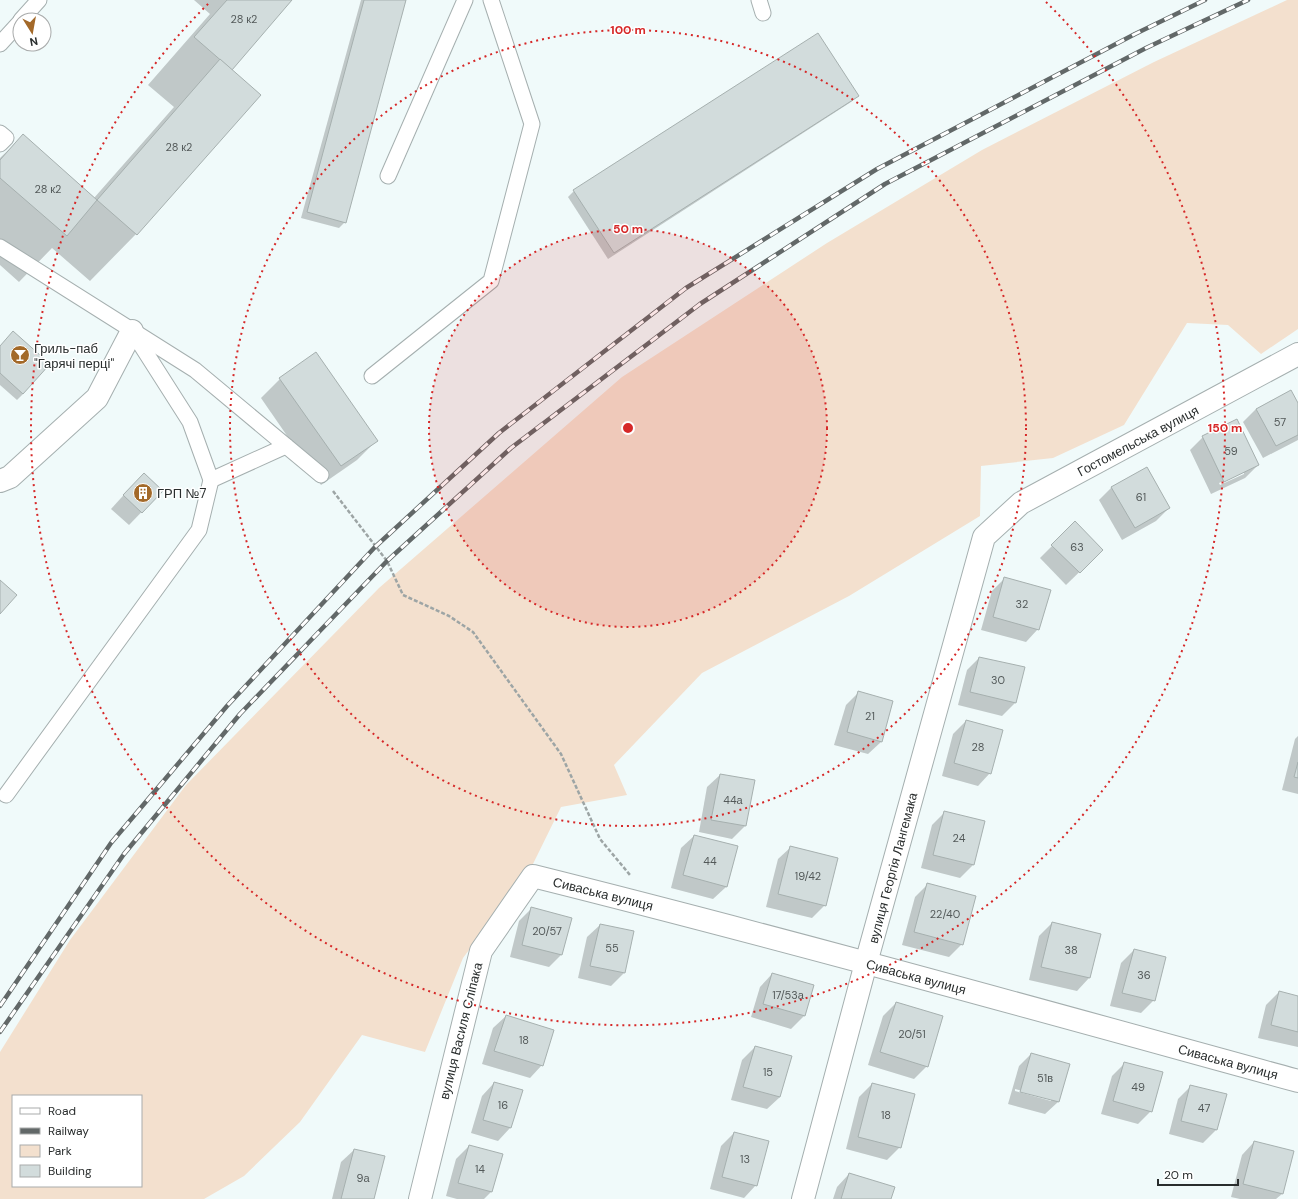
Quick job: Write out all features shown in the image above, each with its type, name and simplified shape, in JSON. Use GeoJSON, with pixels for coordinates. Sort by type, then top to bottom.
{"type":"FeatureCollection","features":[{"type":"Feature","properties":{"kind":"street"},"geometry":{"type":"LineString","coordinates":[[0,481],[10,477],[97,398],[132,331]]}},
{"type":"Feature","properties":{"kind":"street","name":"Гостомельська вулиця"},"geometry":{"type":"LineString","coordinates":[[984,537],[1021,503],[1298,354]]}},
{"type":"Feature","properties":{"kind":"street","name":"вулиця Георгія Лангемака"},"geometry":{"type":"LineString","coordinates":[[803,1199],[866,963],[984,537]]}},
{"type":"Feature","properties":{"kind":"street","name":"Сиваська вулиця"},"geometry":{"type":"LineString","coordinates":[[533,876],[657,907],[866,963],[1298,1081]]}},
{"type":"Feature","properties":{"kind":"street","name":"вулиця Василя Сліпака"},"geometry":{"type":"LineString","coordinates":[[420,1199],[481,951],[533,876]]}},
{"type":"Feature","properties":{"kind":"lane"},"geometry":{"type":"LineString","coordinates":[[29,12],[39,0]]}},
{"type":"Feature","properties":{"kind":"lane"},"geometry":{"type":"LineString","coordinates":[[388,176],[465,0]]}},
{"type":"Feature","properties":{"kind":"lane"},"geometry":{"type":"LineString","coordinates":[[372,376],[491,281],[532,124],[492,0]]}},
{"type":"Feature","properties":{"kind":"lane"},"geometry":{"type":"LineString","coordinates":[[0,44],[12,31]]}},
{"type":"Feature","properties":{"kind":"lane"},"geometry":{"type":"LineString","coordinates":[[0,133],[6,138],[0,144]]}},
{"type":"Feature","properties":{"kind":"lane"},"geometry":{"type":"LineString","coordinates":[[0,247],[195,370],[321,475]]}},
{"type":"Feature","properties":{"kind":"lane"},"geometry":{"type":"LineString","coordinates":[[6,795],[199,530],[211,480],[190,422],[132,331]]}},
{"type":"Feature","properties":{"kind":"lane"},"geometry":{"type":"LineString","coordinates":[[211,480],[286,446]]}},
{"type":"Feature","properties":{"kind":"path"},"geometry":{"type":"LineString","coordinates":[[321,475],[387,561],[403,595],[449,616],[473,632],[561,754],[600,839],[657,907]]}},
{"type":"Feature","properties":{"kind":"green space"},"geometry":{"type":"Polygon","coordinates":[[[1287,0],[1298,0],[1298,329],[1261,354],[1228,325],[1187,323],[1124,425],[1053,458],[981,466],[980,516],[849,596],[702,673],[614,765],[627,795],[561,807],[532,866],[463,958],[425,1052],[362,1035],[300,1122],[244,1176],[204,1199],[0,1199],[0,1052],[70,940],[186,785],[379,588],[622,377],[827,243],[982,150],[1154,62],[1287,0]]]}},
{"type":"Feature","properties":{"kind":"building"},"geometry":{"type":"Polygon","coordinates":[[[227,0],[292,0],[232,70],[194,37],[227,0]]]}},
{"type":"Feature","properties":{"kind":"building"},"geometry":{"type":"Polygon","coordinates":[[[364,0],[406,0],[346,223],[307,212],[364,0]]]}},
{"type":"Feature","properties":{"kind":"building"},"geometry":{"type":"Polygon","coordinates":[[[818,33],[859,96],[614,253],[573,190],[818,33]]]}},
{"type":"Feature","properties":{"kind":"building"},"geometry":{"type":"Polygon","coordinates":[[[220,59],[261,95],[137,235],[97,200],[220,59]]]}},
{"type":"Feature","properties":{"kind":"building"},"geometry":{"type":"Polygon","coordinates":[[[23,134],[97,200],[67,236],[0,178],[0,160],[23,134]]]}},
{"type":"Feature","properties":{"kind":"building","name":"Гриль-паб \"Гарячі перці\""},"geometry":{"type":"Polygon","coordinates":[[[13,331],[50,364],[23,394],[0,373],[0,346],[13,331]]]}},
{"type":"Feature","properties":{"kind":"building"},"geometry":{"type":"Polygon","coordinates":[[[316,352],[378,441],[341,466],[279,378],[316,352]]]}},
{"type":"Feature","properties":{"kind":"building"},"geometry":{"type":"Polygon","coordinates":[[[1291,390],[1298,403],[1298,435],[1276,446],[1256,409],[1291,390]]]}},
{"type":"Feature","properties":{"kind":"building"},"geometry":{"type":"Polygon","coordinates":[[[1237,419],[1259,465],[1224,482],[1202,436],[1237,419]]]}},
{"type":"Feature","properties":{"kind":"building"},"geometry":{"type":"Polygon","coordinates":[[[1147,467],[1170,508],[1135,528],[1111,487],[1147,467]]]}},
{"type":"Feature","properties":{"kind":"building","name":"ГРП №7"},"geometry":{"type":"Polygon","coordinates":[[[144,473],[163,491],[142,513],[123,495],[144,473]]]}},
{"type":"Feature","properties":{"kind":"building"},"geometry":{"type":"Polygon","coordinates":[[[1075,521],[1103,550],[1080,573],[1051,545],[1075,521]]]}},
{"type":"Feature","properties":{"kind":"building"},"geometry":{"type":"Polygon","coordinates":[[[1004,577],[1051,590],[1039,630],[993,617],[1004,577]]]}},
{"type":"Feature","properties":{"kind":"building"},"geometry":{"type":"Polygon","coordinates":[[[0,580],[17,595],[0,614],[0,580]]]}},
{"type":"Feature","properties":{"kind":"building"},"geometry":{"type":"Polygon","coordinates":[[[979,657],[1025,667],[1016,703],[970,692],[979,657]]]}},
{"type":"Feature","properties":{"kind":"building"},"geometry":{"type":"Polygon","coordinates":[[[858,691],[893,701],[882,742],[847,732],[858,691]]]}},
{"type":"Feature","properties":{"kind":"building"},"geometry":{"type":"Polygon","coordinates":[[[966,720],[1003,730],[991,774],[954,763],[966,720]]]}},
{"type":"Feature","properties":{"kind":"building"},"geometry":{"type":"Polygon","coordinates":[[[1298,762],[1298,778],[1294,777],[1298,762]]]}},
{"type":"Feature","properties":{"kind":"building"},"geometry":{"type":"Polygon","coordinates":[[[720,774],[755,780],[746,826],[711,820],[720,774]]]}},
{"type":"Feature","properties":{"kind":"building"},"geometry":{"type":"Polygon","coordinates":[[[944,811],[985,821],[974,865],[933,855],[944,811]]]}},
{"type":"Feature","properties":{"kind":"building"},"geometry":{"type":"Polygon","coordinates":[[[694,835],[738,846],[727,887],[683,875],[694,835]]]}},
{"type":"Feature","properties":{"kind":"building"},"geometry":{"type":"Polygon","coordinates":[[[790,846],[838,858],[826,906],[778,894],[790,846]]]}},
{"type":"Feature","properties":{"kind":"building"},"geometry":{"type":"Polygon","coordinates":[[[927,883],[976,896],[963,945],[914,932],[927,883]]]}},
{"type":"Feature","properties":{"kind":"building"},"geometry":{"type":"Polygon","coordinates":[[[531,907],[572,918],[562,955],[522,945],[531,907]]]}},
{"type":"Feature","properties":{"kind":"building"},"geometry":{"type":"Polygon","coordinates":[[[1052,922],[1101,934],[1090,978],[1041,967],[1052,922]]]}},
{"type":"Feature","properties":{"kind":"building"},"geometry":{"type":"Polygon","coordinates":[[[600,924],[634,931],[625,973],[590,966],[600,924]]]}},
{"type":"Feature","properties":{"kind":"building"},"geometry":{"type":"Polygon","coordinates":[[[1134,949],[1166,957],[1155,1001],[1122,993],[1134,949]]]}},
{"type":"Feature","properties":{"kind":"building"},"geometry":{"type":"Polygon","coordinates":[[[772,973],[814,985],[805,1016],[763,1004],[772,973]]]}},
{"type":"Feature","properties":{"kind":"building"},"geometry":{"type":"Polygon","coordinates":[[[1279,991],[1298,996],[1298,1032],[1271,1025],[1279,991]]]}},
{"type":"Feature","properties":{"kind":"building"},"geometry":{"type":"Polygon","coordinates":[[[896,1002],[943,1016],[928,1067],[880,1052],[896,1002]]]}},
{"type":"Feature","properties":{"kind":"building"},"geometry":{"type":"Polygon","coordinates":[[[506,1015],[554,1030],[543,1066],[494,1051],[506,1015]]]}},
{"type":"Feature","properties":{"kind":"building"},"geometry":{"type":"Polygon","coordinates":[[[755,1046],[792,1056],[780,1097],[743,1087],[755,1046]]]}},
{"type":"Feature","properties":{"kind":"building"},"geometry":{"type":"Polygon","coordinates":[[[1031,1053],[1070,1064],[1059,1102],[1020,1092],[1031,1053]]]}},
{"type":"Feature","properties":{"kind":"building"},"geometry":{"type":"Polygon","coordinates":[[[1124,1062],[1163,1072],[1152,1112],[1113,1101],[1124,1062]]]}},
{"type":"Feature","properties":{"kind":"building"},"geometry":{"type":"Polygon","coordinates":[[[494,1082],[523,1090],[511,1128],[483,1120],[494,1082]]]}},
{"type":"Feature","properties":{"kind":"building"},"geometry":{"type":"Polygon","coordinates":[[[872,1083],[915,1094],[901,1148],[858,1137],[872,1083]]]}},
{"type":"Feature","properties":{"kind":"building"},"geometry":{"type":"Polygon","coordinates":[[[1190,1085],[1227,1094],[1217,1130],[1181,1121],[1190,1085]]]}},
{"type":"Feature","properties":{"kind":"building"},"geometry":{"type":"Polygon","coordinates":[[[734,1132],[769,1141],[757,1186],[722,1177],[734,1132]]]}},
{"type":"Feature","properties":{"kind":"building"},"geometry":{"type":"Polygon","coordinates":[[[1254,1141],[1294,1151],[1283,1194],[1243,1184],[1254,1141]]]}},
{"type":"Feature","properties":{"kind":"building"},"geometry":{"type":"Polygon","coordinates":[[[469,1145],[503,1154],[492,1192],[458,1183],[469,1145]]]}},
{"type":"Feature","properties":{"kind":"building"},"geometry":{"type":"Polygon","coordinates":[[[354,1149],[385,1156],[374,1199],[341,1199],[354,1149]]]}},
{"type":"Feature","properties":{"kind":"building"},"geometry":{"type":"Polygon","coordinates":[[[849,1173],[895,1187],[891,1199],[841,1199],[849,1173]]]}},
{"type":"Feature","properties":{"kind":"railway"},"geometry":{"type":"LineString","coordinates":[[0,1006],[111,843],[227,706],[375,547],[499,433],[686,288],[877,169],[1135,34],[1205,0]]}},
{"type":"Feature","properties":{"kind":"railway"},"geometry":{"type":"LineString","coordinates":[[0,1032],[124,854],[240,714],[387,561],[511,448],[700,304],[885,184],[1146,48],[1248,0]]}},
{"type":"Feature","properties":{"kind":"place","name":"Гриль-паб \"Гарячі перці\""},"geometry":{"type":"Point","coordinates":[20,355]}},
{"type":"Feature","properties":{"kind":"place","name":"ГРП №7"},"geometry":{"type":"Point","coordinates":[143,493]}}]}
